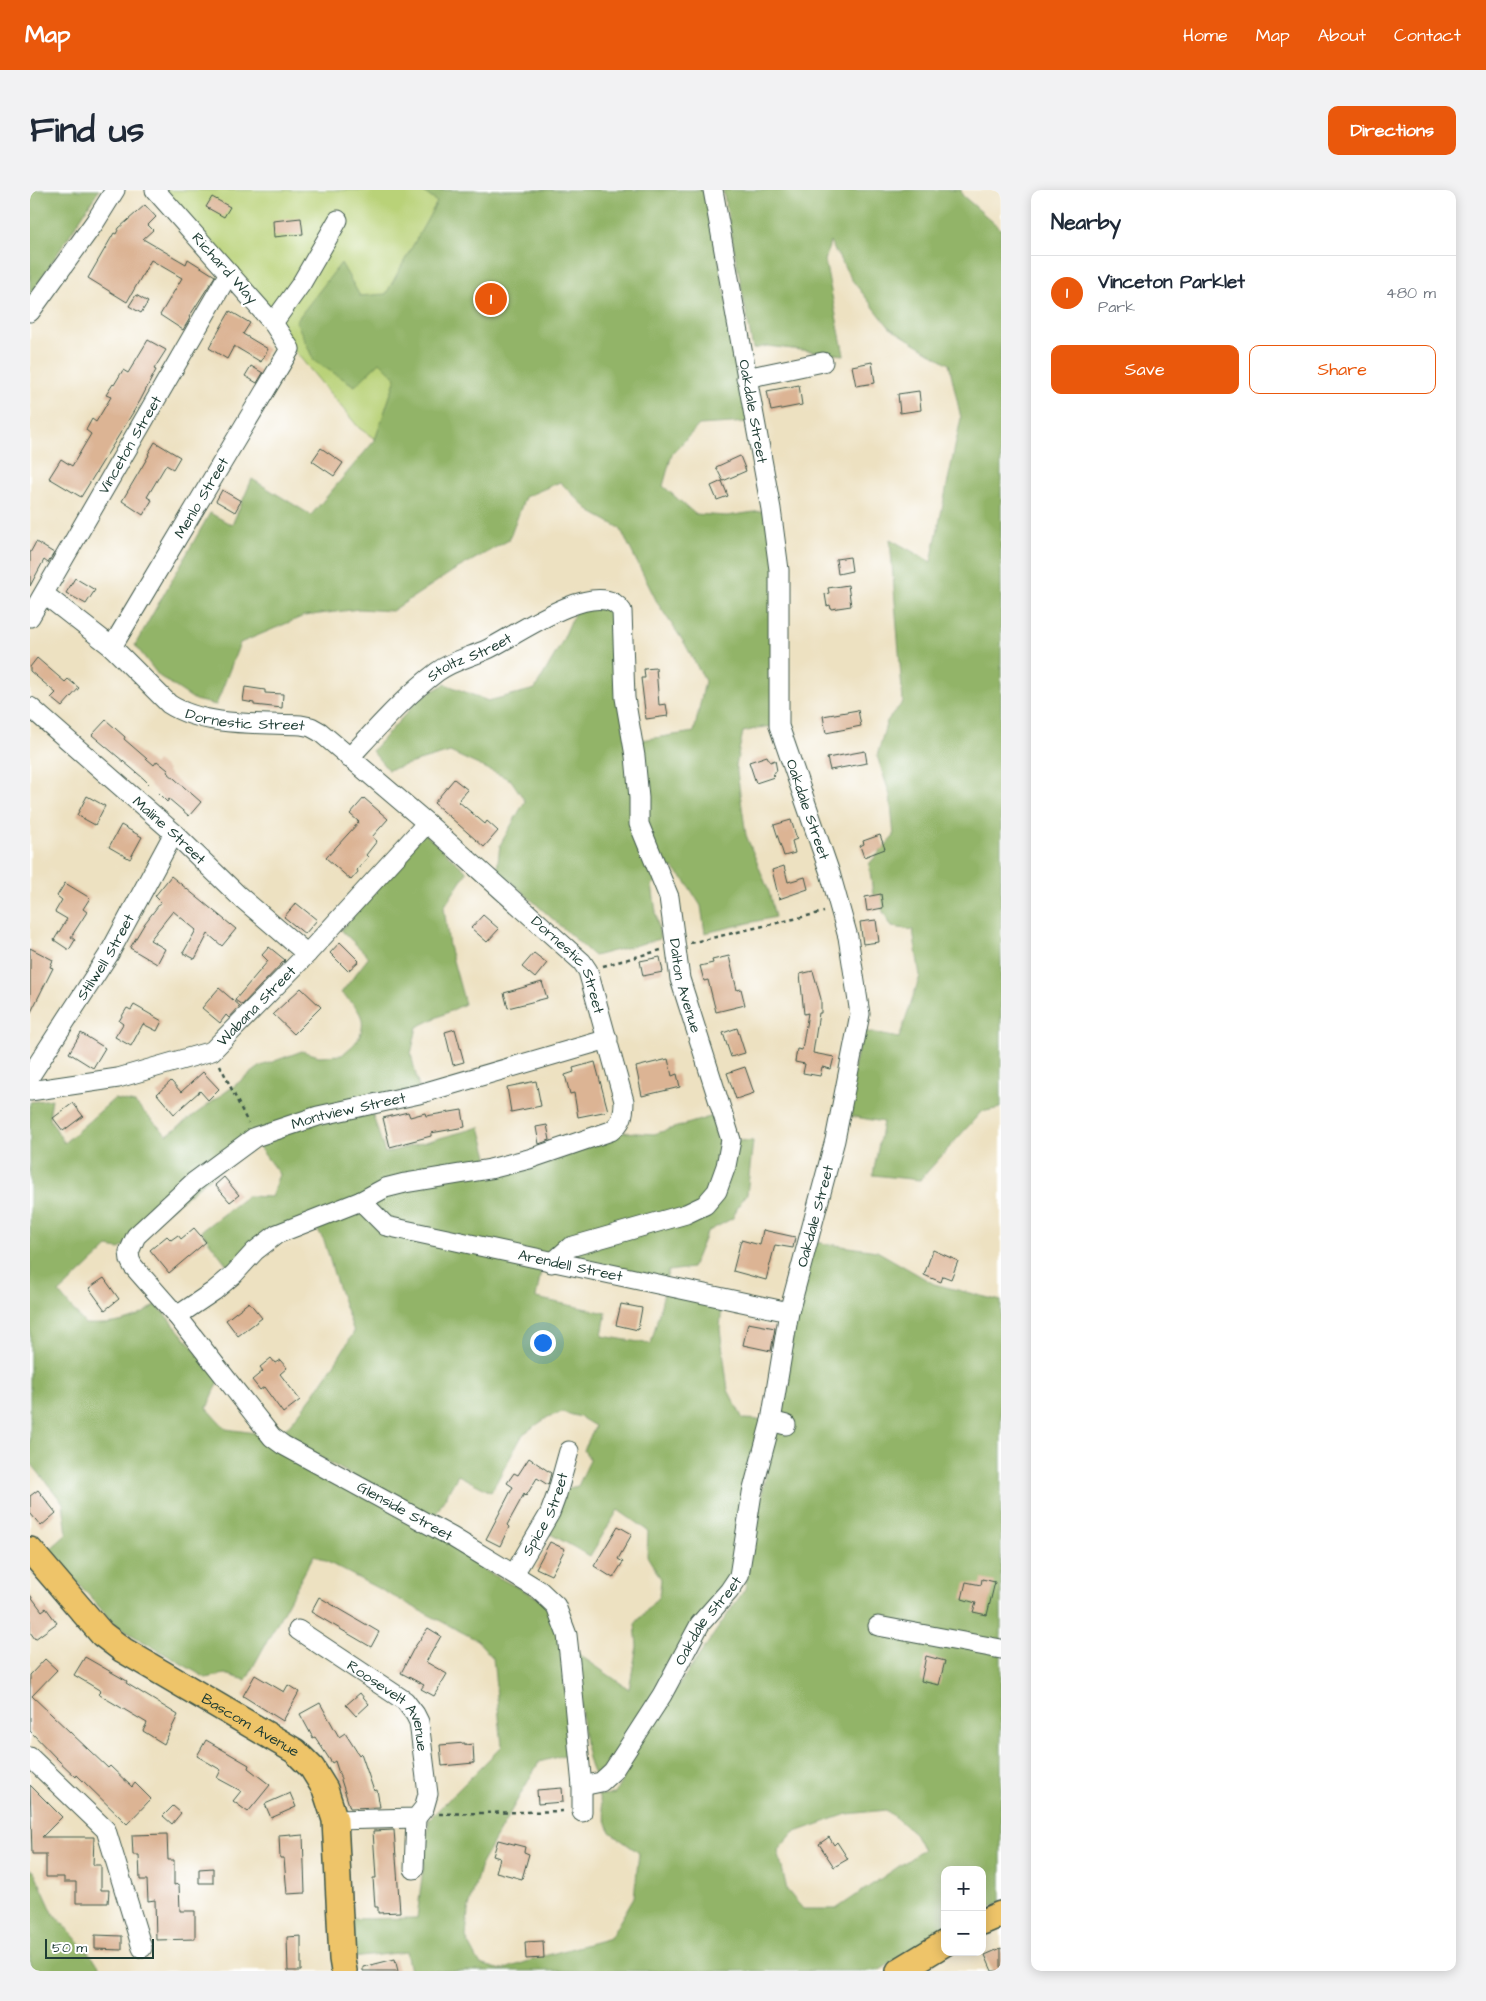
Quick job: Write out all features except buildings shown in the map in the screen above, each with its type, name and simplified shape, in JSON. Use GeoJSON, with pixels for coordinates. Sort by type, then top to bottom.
{"type":"FeatureCollection","features":[{"type":"Feature","properties":{"kind":"main road","name":"Bascom Avenue"},"geometry":{"type":"LineString","coordinates":[[30,1550],[102,1634],[123,1650],[295,1751],[312,1768],[325,1789],[335,1820],[344,1971]]}},
{"type":"Feature","properties":{"kind":"main road"},"geometry":{"type":"LineString","coordinates":[[986,1920],[1001,1914]]}},
{"type":"Feature","properties":{"kind":"main road"},"geometry":{"type":"LineString","coordinates":[[899,1971],[941,1945]]}},
{"type":"Feature","properties":{"kind":"street"},"geometry":{"type":"LineString","coordinates":[[30,312],[90,230],[115,190]]}},
{"type":"Feature","properties":{"kind":"street","name":"Richard Way"},"geometry":{"type":"LineString","coordinates":[[155,190],[273,323],[290,349]]}},
{"type":"Feature","properties":{"kind":"street","name":"Oakdale Street"},"geometry":{"type":"LineString","coordinates":[[582,1786],[601,1782],[613,1771],[662,1695],[700,1624],[729,1591],[739,1576],[752,1493],[778,1423],[789,1312],[835,1140],[860,1014],[848,937],[830,873],[779,726],[779,570],[771,509],[713,190]]}},
{"type":"Feature","properties":{"kind":"street"},"geometry":{"type":"LineString","coordinates":[[273,323],[301,284],[338,220]]}},
{"type":"Feature","properties":{"kind":"street","name":"Vinceton Street"},"geometry":{"type":"LineString","coordinates":[[30,617],[229,273]]}},
{"type":"Feature","properties":{"kind":"street","name":"Menlo Street"},"geometry":{"type":"LineString","coordinates":[[112,647],[290,349]]}},
{"type":"Feature","properties":{"kind":"street"},"geometry":{"type":"LineString","coordinates":[[746,378],[823,362]]}},
{"type":"Feature","properties":{"kind":"street","name":"Dornestic Street"},"geometry":{"type":"LineString","coordinates":[[44,594],[112,647],[169,704],[179,711],[190,716],[209,720],[306,726],[320,732],[427,823],[582,962],[588,971],[624,1101],[624,1111],[618,1125],[611,1131],[520,1162],[385,1188],[361,1201],[277,1234],[255,1251],[234,1274],[214,1291],[177,1316]]}},
{"type":"Feature","properties":{"kind":"street","name":"Stoltz Street"},"geometry":{"type":"LineString","coordinates":[[349,758],[392,712],[437,672],[460,658],[488,649],[536,620],[578,603],[600,600],[613,602]]}},
{"type":"Feature","properties":{"kind":"street","name":"Dalton Avenue"},"geometry":{"type":"LineString","coordinates":[[552,1263],[570,1248],[686,1214],[705,1204],[717,1190],[726,1166],[731,1140],[680,979],[669,897],[639,824],[639,798],[635,756],[625,698],[622,611],[613,602]]}},
{"type":"Feature","properties":{"kind":"street","name":"Maline Street"},"geometry":{"type":"LineString","coordinates":[[30,706],[174,833],[238,895],[308,954]]}},
{"type":"Feature","properties":{"kind":"street","name":"Wabana Street"},"geometry":{"type":"LineString","coordinates":[[30,1091],[118,1078],[212,1051],[308,954],[427,823]]}},
{"type":"Feature","properties":{"kind":"street","name":"Stilwell Street"},"geometry":{"type":"LineString","coordinates":[[30,1076],[109,954],[174,833]]}},
{"type":"Feature","properties":{"kind":"street","name":"Montview Street"},"geometry":{"type":"LineString","coordinates":[[129,1252],[136,1236],[187,1188],[226,1157],[255,1138],[318,1116],[419,1094],[608,1039]]}},
{"type":"Feature","properties":{"kind":"street","name":"Arendell Street"},"geometry":{"type":"LineString","coordinates":[[361,1201],[386,1226],[552,1263],[789,1312]]}},
{"type":"Feature","properties":{"kind":"street","name":"Glenside Street"},"geometry":{"type":"LineString","coordinates":[[129,1252],[133,1266],[177,1316],[272,1437],[283,1445],[452,1537],[514,1574],[550,1599],[562,1617],[567,1635],[582,1786],[582,1811]]}},
{"type":"Feature","properties":{"kind":"street","name":"Spice Street"},"geometry":{"type":"LineString","coordinates":[[514,1574],[550,1513],[558,1494],[569,1451]]}},
{"type":"Feature","properties":{"kind":"street"},"geometry":{"type":"LineString","coordinates":[[878,1626],[1001,1648]]}},
{"type":"Feature","properties":{"kind":"street","name":"Roosevelt Avenue"},"geometry":{"type":"LineString","coordinates":[[298,1630],[405,1702],[415,1714],[421,1731],[428,1794],[424,1808],[416,1818]]}},
{"type":"Feature","properties":{"kind":"street"},"geometry":{"type":"LineString","coordinates":[[30,1757],[106,1830],[142,1948]]}},
{"type":"Feature","properties":{"kind":"street"},"geometry":{"type":"LineString","coordinates":[[335,1820],[416,1818],[414,1869]]}},
{"type":"Feature","properties":{"kind":"path"},"geometry":{"type":"LineString","coordinates":[[588,971],[676,946],[828,911]]}},
{"type":"Feature","properties":{"kind":"path"},"geometry":{"type":"LineString","coordinates":[[212,1051],[255,1138]]}},
{"type":"Feature","properties":{"kind":"path"},"geometry":{"type":"LineString","coordinates":[[416,1818],[424,1814],[582,1811]]}},
{"type":"Feature","properties":{"kind":"green space"},"geometry":{"type":"Polygon","coordinates":[[[30,190],[99,190],[30,296],[30,190]]]}},
{"type":"Feature","properties":{"kind":"green space"},"geometry":{"type":"Polygon","coordinates":[[[160,190],[712,190],[466,501],[359,428],[160,190]]]}},
{"type":"Feature","properties":{"kind":"green space"},"geometry":{"type":"Polygon","coordinates":[[[421,190],[706,190],[749,422],[699,425],[672,454],[663,486],[695,514],[727,516],[775,509],[786,726],[764,727],[743,732],[736,765],[746,835],[769,892],[775,917],[705,933],[701,906],[686,882],[673,868],[652,885],[660,939],[594,956],[497,869],[500,845],[525,801],[511,780],[450,752],[388,770],[372,751],[420,698],[445,684],[488,701],[535,689],[561,644],[578,605],[620,612],[628,742],[694,732],[705,681],[685,644],[658,604],[620,528],[591,512],[560,482],[525,497],[509,540],[453,571],[392,611],[359,609],[304,616],[240,643],[216,705],[195,700],[159,676],[135,645],[210,513],[232,525],[252,479],[311,515],[375,440],[396,378],[380,362],[355,386],[314,361],[296,321],[341,263],[360,296],[386,294],[437,202],[421,190]]]}},
{"type":"Feature","properties":{"kind":"green space"},"geometry":{"type":"Polygon","coordinates":[[[723,190],[961,190],[962,195],[1001,229],[1001,1108],[981,1112],[920,1180],[873,1175],[883,1122],[844,1115],[862,1031],[899,1038],[920,976],[913,930],[892,927],[873,894],[869,864],[894,836],[890,795],[877,756],[887,721],[903,702],[890,539],[931,562],[961,418],[949,364],[890,328],[852,280],[830,242],[825,261],[844,355],[767,346],[753,349],[723,190]]]}},
{"type":"Feature","properties":{"kind":"green space"},"geometry":{"type":"Polygon","coordinates":[[[424,833],[467,872],[444,907],[449,946],[465,1004],[417,1027],[411,1054],[419,1088],[368,1100],[385,1153],[480,1127],[493,1175],[556,1160],[623,1132],[654,1134],[723,1113],[731,1140],[753,1141],[747,1194],[738,1206],[733,1218],[707,1232],[692,1268],[668,1271],[666,1281],[544,1255],[536,1298],[606,1313],[602,1336],[651,1344],[664,1293],[722,1304],[720,1329],[728,1390],[743,1419],[765,1420],[735,1577],[631,1732],[597,1778],[592,1770],[584,1739],[578,1654],[629,1689],[637,1646],[635,1624],[659,1596],[661,1579],[647,1556],[648,1531],[618,1510],[590,1556],[543,1530],[564,1489],[578,1486],[590,1460],[584,1450],[595,1426],[580,1417],[562,1412],[548,1417],[523,1434],[491,1492],[458,1475],[432,1521],[283,1436],[282,1433],[321,1384],[354,1332],[324,1240],[308,1216],[231,1270],[201,1231],[247,1196],[271,1197],[279,1174],[255,1142],[120,1249],[108,1247],[59,1293],[85,1324],[105,1324],[132,1319],[156,1304],[220,1379],[207,1408],[226,1429],[263,1434],[455,1545],[484,1570],[548,1603],[558,1620],[572,1753],[539,1762],[481,1864],[468,1911],[466,1938],[480,1964],[502,1970],[610,1938],[634,1897],[639,1853],[610,1832],[598,1795],[615,1794],[649,1725],[650,1727],[745,1589],[758,1512],[782,1400],[796,1313],[814,1242],[877,1251],[934,1284],[1001,1301],[1001,1902],[986,1910],[986,1866],[941,1866],[941,1933],[878,1971],[410,1971],[406,1952],[351,1958],[349,1919],[417,1918],[429,1819],[502,1746],[493,1658],[477,1640],[314,1555],[246,1680],[225,1674],[206,1678],[115,1625],[49,1550],[67,1534],[63,1503],[30,1462],[30,1102],[52,1099],[49,1117],[64,1143],[114,1099],[135,1103],[167,1135],[261,1066],[302,1051],[319,1056],[342,1055],[358,1040],[362,1030],[362,1023],[359,1012],[341,993],[369,957],[341,930],[424,833]],[[886,1810],[847,1814],[793,1833],[778,1850],[787,1890],[803,1909],[836,1909],[923,1850],[914,1833],[886,1810]]]}},
{"type":"Feature","properties":{"kind":"green space"},"geometry":{"type":"Polygon","coordinates":[[[30,1869],[35,1873],[53,1913],[102,1968],[111,1971],[30,1971],[30,1869]]]}},
{"type":"Feature","properties":{"kind":"place","name":"Vinceton Parklet"},"geometry":{"type":"Point","coordinates":[491,299]}}]}
